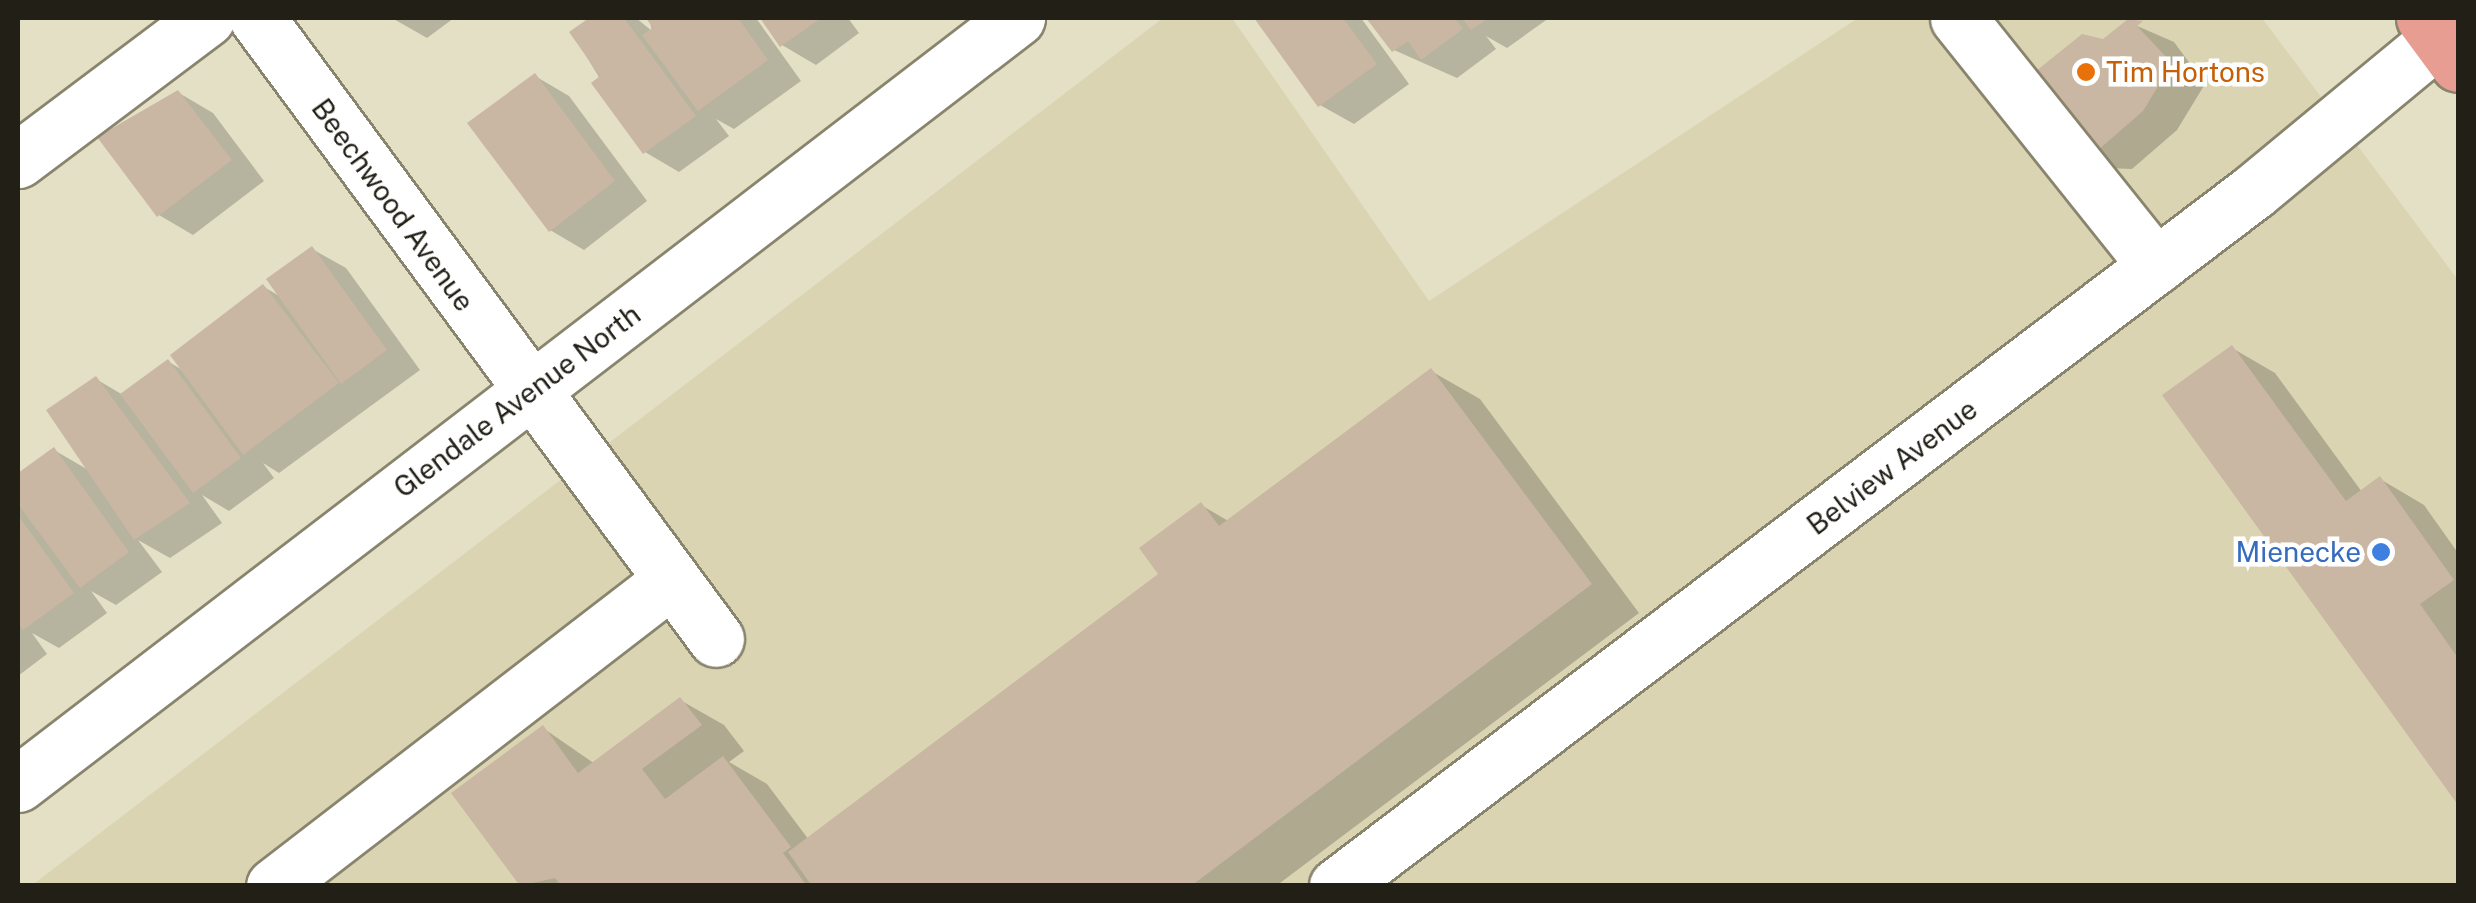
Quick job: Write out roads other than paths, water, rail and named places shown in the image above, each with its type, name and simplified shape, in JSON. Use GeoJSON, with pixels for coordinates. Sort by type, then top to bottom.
{"type":"FeatureCollection","features":[{"type":"Feature","properties":{"kind":"street"},"geometry":{"type":"LineString","coordinates":[[18,160],[207,18]]}},
{"type":"Feature","properties":{"kind":"street","name":"Beechwood Avenue"},"geometry":{"type":"LineString","coordinates":[[256,18],[716,639]]}},
{"type":"Feature","properties":{"kind":"street","name":"Glendale Avenue North"},"geometry":{"type":"LineString","coordinates":[[18,784],[1017,18]]}},
{"type":"Feature","properties":{"kind":"street"},"geometry":{"type":"LineString","coordinates":[[1958,18],[2156,266]]}},
{"type":"Feature","properties":{"kind":"street","name":"Belview Avenue"},"geometry":{"type":"LineString","coordinates":[[1337,886],[2156,266],[2440,40]]}},
{"type":"Feature","properties":{"kind":"street"},"geometry":{"type":"LineString","coordinates":[[274,886],[671,580]]}},
{"type":"Feature","properties":{"kind":"place","name":"Tim Hortons"},"geometry":{"type":"Point","coordinates":[2086,72]}},
{"type":"Feature","properties":{"kind":"place","name":"Mienecke"},"geometry":{"type":"Point","coordinates":[2381,552]}}]}
